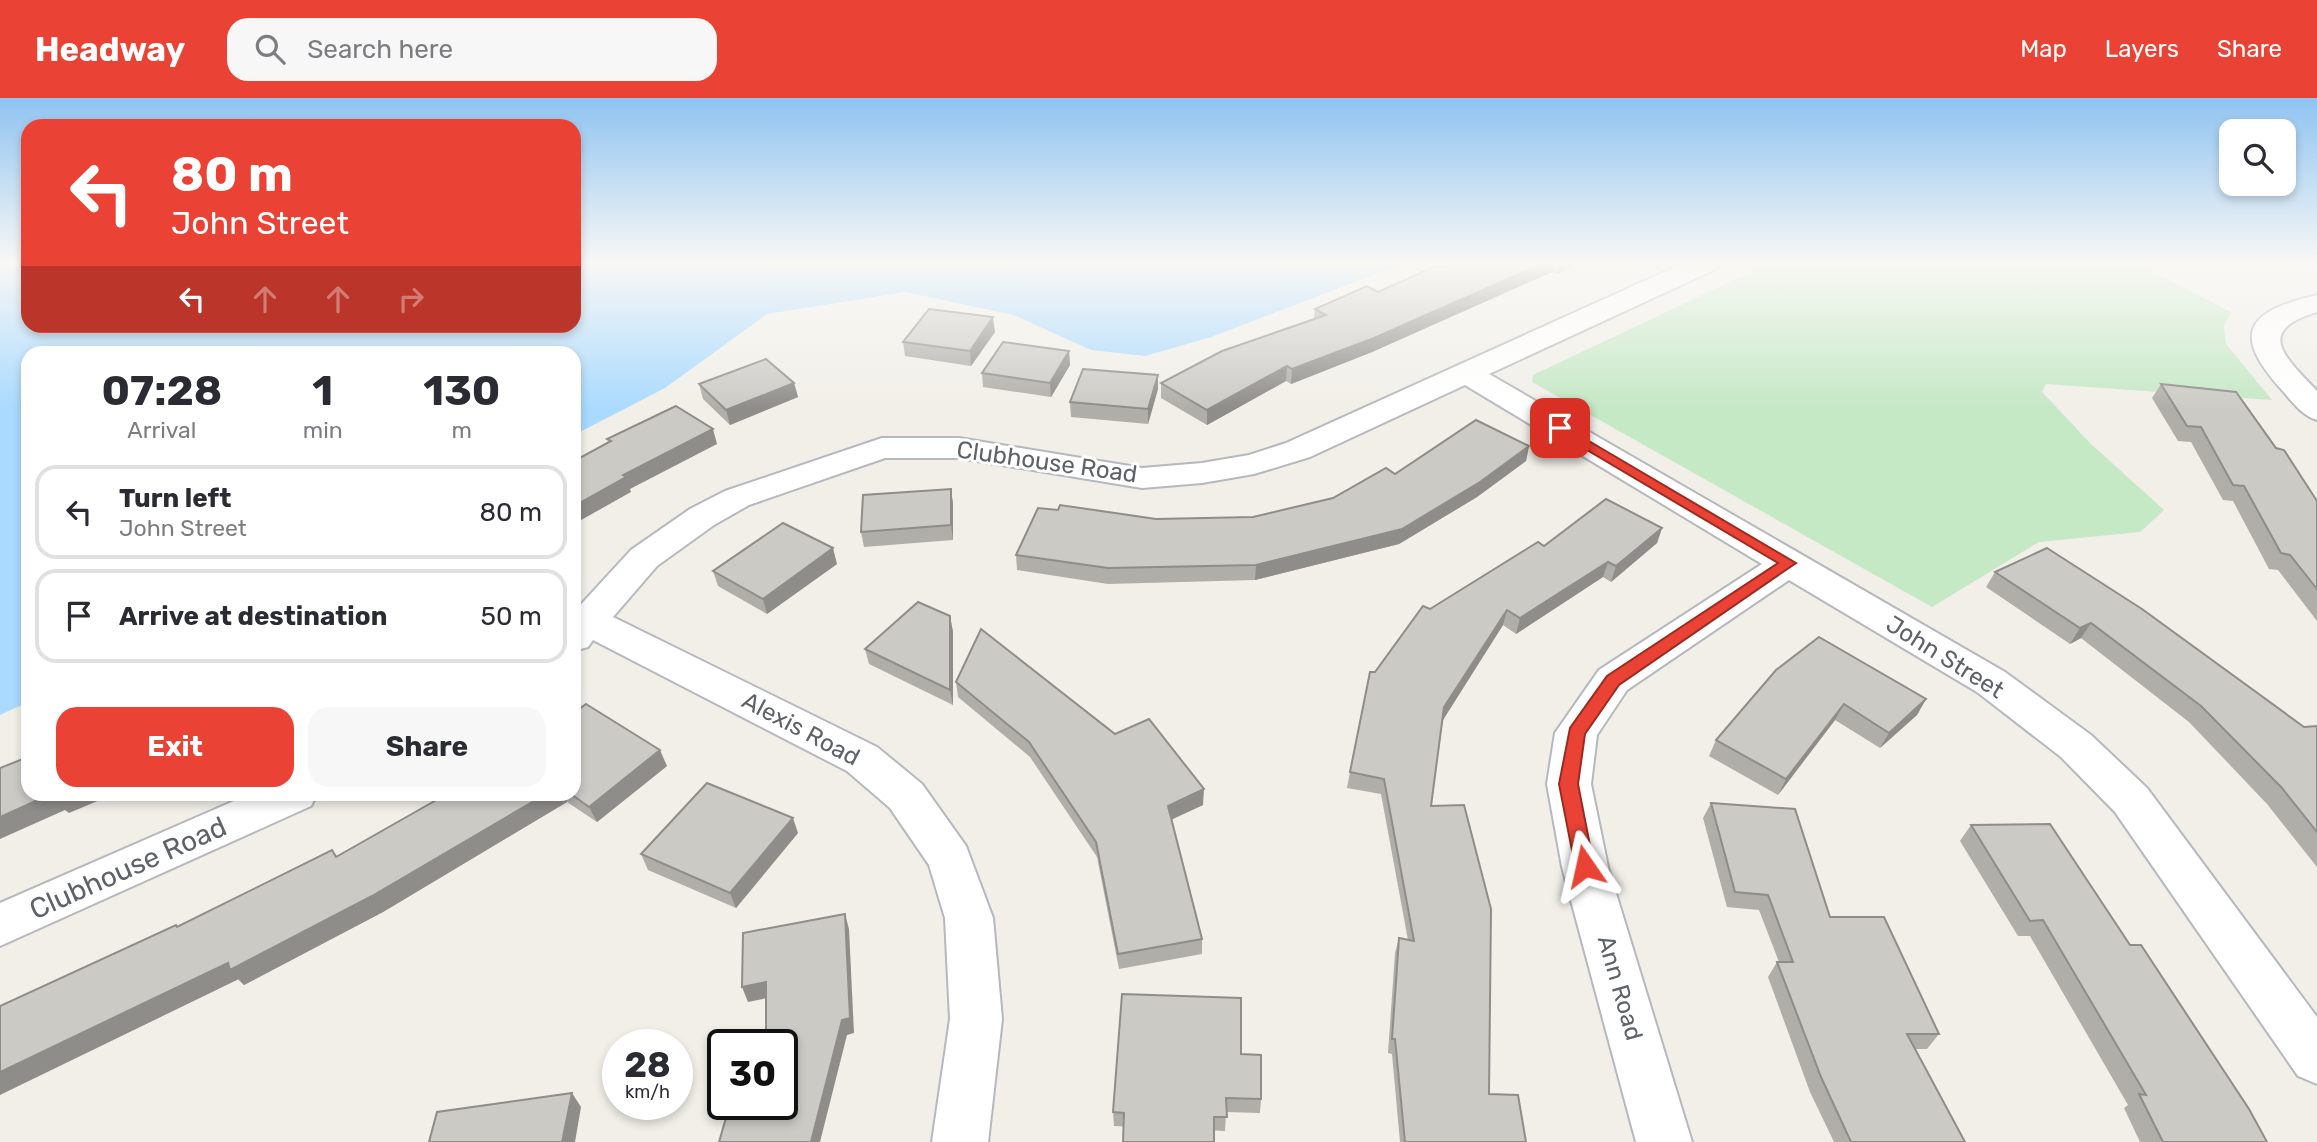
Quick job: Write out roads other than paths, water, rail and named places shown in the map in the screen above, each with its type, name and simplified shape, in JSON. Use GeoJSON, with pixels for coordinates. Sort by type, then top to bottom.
{"type":"FeatureCollection","features":[{"type":"Feature","properties":{"kind":"street","name":"Clubhouse Road"},"geometry":{"type":"LineString","coordinates":[[582,630],[644,558],[702,517],[737,498],[883,433],[1142,478],[1202,473],[1254,464],[1298,450],[1602,312]]}},
{"type":"Feature","properties":{"kind":"street"},"geometry":{"type":"LineString","coordinates":[[2285,312],[2267,324],[2263,335],[2269,354],[2317,410]]}},
{"type":"Feature","properties":{"kind":"street","name":"John Street"},"geometry":{"type":"LineString","coordinates":[[1468,374],[1991,682],[2076,746],[2131,800],[2317,1059]]}},
{"type":"Feature","properties":{"kind":"street","name":"Ann Road"},"geometry":{"type":"LineString","coordinates":[[1664,1142],[1585,866],[1569,784],[1576,733],[1613,680],[1789,563]]}},
{"type":"Feature","properties":{"kind":"street","name":"Alexis Road"},"geometry":{"type":"LineString","coordinates":[[582,630],[862,759],[906,796],[950,859],[969,918],[976,1019],[960,1142]]}},
{"type":"Feature","properties":{"kind":"street","name":"Clubhouse Road"},"geometry":{"type":"LineString","coordinates":[[0,925],[279,801]]}},
{"type":"Feature","properties":{"kind":"water"},"geometry":{"type":"Polygon","coordinates":[[[0,312],[21,312],[21,333],[581,333],[581,312],[781,312],[767,314],[665,388],[581,431],[581,346],[21,346],[21,705],[0,715],[0,312]]]}},
{"type":"Feature","properties":{"kind":"water"},"geometry":{"type":"Polygon","coordinates":[[[998,312],[1277,312],[1211,337],[1145,356],[1091,350],[1014,315],[998,312]]]}}]}
